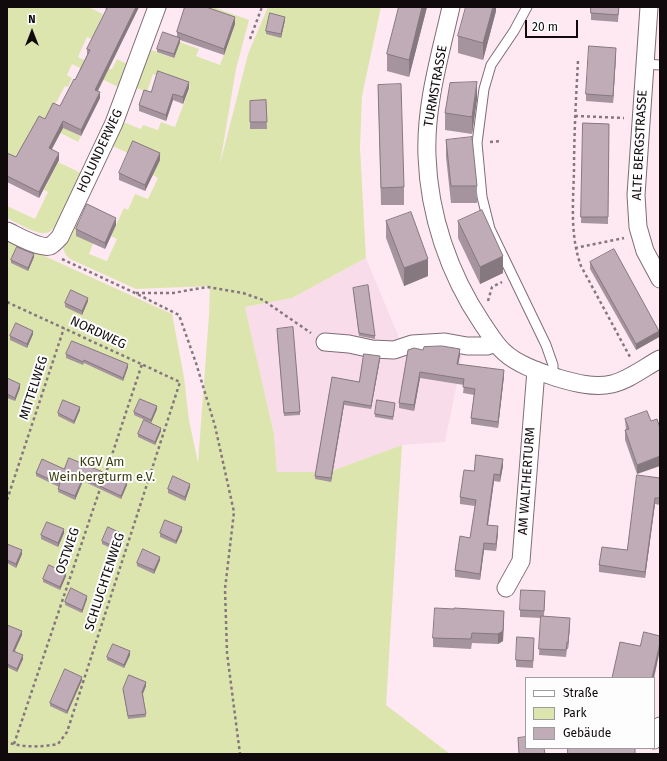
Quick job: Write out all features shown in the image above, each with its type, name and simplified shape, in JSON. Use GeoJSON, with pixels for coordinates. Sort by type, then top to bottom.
{"type":"FeatureCollection","features":[{"type":"Feature","properties":{"kind":"street","name":"HOLUNDERWEG"},"geometry":{"type":"LineString","coordinates":[[50,246],[60,237],[114,123],[157,7]]}},
{"type":"Feature","properties":{"kind":"street","name":"TURMSTRASSE"},"geometry":{"type":"LineString","coordinates":[[451,7],[432,93],[427,156],[432,203],[438,229],[458,283],[473,309],[495,343],[505,353],[536,370],[577,384],[611,384],[660,359]]}},
{"type":"Feature","properties":{"kind":"street","name":"ALTE BERGSTRASSE"},"geometry":{"type":"LineString","coordinates":[[649,7],[653,64],[642,118],[636,195],[638,227],[645,250],[660,279]]}},
{"type":"Feature","properties":{"kind":"street"},"geometry":{"type":"LineString","coordinates":[[7,231],[42,246],[50,246]]}},
{"type":"Feature","properties":{"kind":"street"},"geometry":{"type":"LineString","coordinates":[[324,342],[349,344],[372,349],[394,350],[412,344],[445,342],[467,346],[487,346],[495,343]]}},
{"type":"Feature","properties":{"kind":"street","name":"AM WALTHERTURM"},"geometry":{"type":"LineString","coordinates":[[506,588],[521,561],[536,370]]}},
{"type":"Feature","properties":{"kind":"street"},"geometry":{"type":"LineString","coordinates":[[655,738],[660,726]]}},
{"type":"Feature","properties":{"kind":"lane"},"geometry":{"type":"LineString","coordinates":[[527,7],[514,31],[491,65],[484,89],[477,143],[482,198],[490,229],[546,344],[553,366],[553,376]]}},
{"type":"Feature","properties":{"kind":"path"},"geometry":{"type":"LineString","coordinates":[[250,39],[262,7]]}},
{"type":"Feature","properties":{"kind":"path"},"geometry":{"type":"LineString","coordinates":[[578,61],[575,116],[573,220],[575,248],[581,266],[638,371]]}},
{"type":"Feature","properties":{"kind":"path"},"geometry":{"type":"LineString","coordinates":[[575,116],[642,118]]}},
{"type":"Feature","properties":{"kind":"path"},"geometry":{"type":"LineString","coordinates":[[575,248],[641,235]]}},
{"type":"Feature","properties":{"kind":"path"},"geometry":{"type":"LineString","coordinates":[[50,246],[62,259],[136,293],[179,315],[196,363],[215,426],[234,512],[225,588],[227,653],[240,754]]}},
{"type":"Feature","properties":{"kind":"path"},"geometry":{"type":"LineString","coordinates":[[473,309],[487,302],[492,287],[513,277]]}},
{"type":"Feature","properties":{"kind":"path"},"geometry":{"type":"LineString","coordinates":[[136,293],[173,293],[207,287],[243,293],[263,300],[324,342]]}},
{"type":"Feature","properties":{"kind":"path","name":"NORDWEG"},"geometry":{"type":"LineString","coordinates":[[7,302],[180,382]]}},
{"type":"Feature","properties":{"kind":"path","name":"MITTELWEG"},"geometry":{"type":"LineString","coordinates":[[7,500],[64,328]]}},
{"type":"Feature","properties":{"kind":"path"},"geometry":{"type":"LineString","coordinates":[[104,476],[142,364]]}},
{"type":"Feature","properties":{"kind":"path","name":"SCHLUCHTENWEG"},"geometry":{"type":"LineString","coordinates":[[14,744],[43,747],[58,744],[67,732],[180,382]]}},
{"type":"Feature","properties":{"kind":"path","name":"OSTWEG"},"geometry":{"type":"LineString","coordinates":[[14,744],[102,484]]}},
{"type":"Feature","properties":{"kind":"path"},"geometry":{"type":"LineString","coordinates":[[7,742],[14,744]]}},
{"type":"Feature","properties":{"kind":"shaded area"},"geometry":{"type":"Polygon","coordinates":[[[366,258],[400,340],[463,354],[445,442],[402,445],[329,472],[277,472],[274,434],[245,307],[292,298],[366,258]]]}},
{"type":"Feature","properties":{"kind":"green space"},"geometry":{"type":"Polygon","coordinates":[[[7,7],[88,7],[103,14],[92,39],[87,37],[78,57],[92,64],[98,63],[110,69],[112,69],[117,59],[127,64],[118,87],[72,64],[67,75],[72,78],[68,87],[65,86],[47,120],[81,136],[78,142],[39,122],[7,182],[7,7]]]}},
{"type":"Feature","properties":{"kind":"green space","name":"KGV Am Weinbergturm e.V."},"geometry":{"type":"Polygon","coordinates":[[[188,7],[213,7],[249,20],[236,69],[220,164],[248,54],[268,7],[381,7],[362,96],[360,147],[366,258],[292,298],[245,307],[274,434],[277,472],[329,472],[402,445],[386,705],[450,754],[7,754],[7,239],[172,314],[184,377],[189,420],[198,463],[210,286],[136,289],[70,259],[64,250],[63,245],[73,221],[81,224],[93,244],[89,254],[107,261],[117,239],[111,236],[124,208],[128,210],[135,194],[148,199],[158,178],[153,175],[159,160],[130,154],[110,145],[121,121],[141,129],[143,125],[158,130],[161,122],[175,127],[190,87],[153,74],[147,92],[134,87],[149,49],[173,58],[180,42],[199,49],[196,56],[220,65],[235,24],[188,7]]]}},
{"type":"Feature","properties":{"kind":"green space"},"geometry":{"type":"Polygon","coordinates":[[[58,162],[81,173],[57,223],[52,230],[47,233],[37,232],[7,218],[7,206],[35,219],[48,192],[44,190],[58,162]]]}},
{"type":"Feature","properties":{"kind":"building"},"geometry":{"type":"Polygon","coordinates":[[[108,7],[136,7],[95,90],[100,92],[81,130],[63,121],[49,148],[59,153],[39,192],[7,176],[7,153],[16,157],[39,116],[45,119],[53,103],[60,106],[90,50],[87,49],[108,7]]]}},
{"type":"Feature","properties":{"kind":"building"},"geometry":{"type":"Polygon","coordinates":[[[185,7],[206,7],[235,17],[224,49],[177,32],[185,7]]]}},
{"type":"Feature","properties":{"kind":"building"},"geometry":{"type":"Polygon","coordinates":[[[399,7],[422,7],[409,60],[387,54],[399,7]]]}},
{"type":"Feature","properties":{"kind":"building"},"geometry":{"type":"Polygon","coordinates":[[[466,7],[493,7],[483,43],[458,36],[466,7]]]}},
{"type":"Feature","properties":{"kind":"building"},"geometry":{"type":"Polygon","coordinates":[[[591,7],[619,7],[618,15],[591,13],[591,7]]]}},
{"type":"Feature","properties":{"kind":"building"},"geometry":{"type":"Polygon","coordinates":[[[270,13],[285,17],[281,34],[266,31],[270,13]]]}},
{"type":"Feature","properties":{"kind":"building"},"geometry":{"type":"Polygon","coordinates":[[[163,32],[180,38],[174,54],[157,49],[163,32]]]}},
{"type":"Feature","properties":{"kind":"building"},"geometry":{"type":"Polygon","coordinates":[[[589,46],[616,48],[613,96],[586,94],[589,46]]]}},
{"type":"Feature","properties":{"kind":"building"},"geometry":{"type":"Polygon","coordinates":[[[158,71],[189,82],[183,97],[173,94],[166,115],[139,105],[144,90],[151,92],[158,71]]]}},
{"type":"Feature","properties":{"kind":"building"},"geometry":{"type":"Polygon","coordinates":[[[477,82],[472,117],[445,113],[450,83],[477,82]]]}},
{"type":"Feature","properties":{"kind":"building"},"geometry":{"type":"Polygon","coordinates":[[[401,84],[404,187],[381,188],[378,85],[401,84]]]}},
{"type":"Feature","properties":{"kind":"building"},"geometry":{"type":"Polygon","coordinates":[[[266,100],[267,122],[250,122],[250,101],[266,100]]]}},
{"type":"Feature","properties":{"kind":"building"},"geometry":{"type":"Polygon","coordinates":[[[583,123],[609,124],[608,217],[581,217],[583,123]]]}},
{"type":"Feature","properties":{"kind":"building"},"geometry":{"type":"Polygon","coordinates":[[[472,137],[477,186],[451,186],[446,140],[472,137]]]}},
{"type":"Feature","properties":{"kind":"building"},"geometry":{"type":"Polygon","coordinates":[[[133,141],[160,153],[145,185],[119,173],[133,141]]]}},
{"type":"Feature","properties":{"kind":"building"},"geometry":{"type":"Polygon","coordinates":[[[87,204],[116,218],[105,243],[76,229],[87,204]]]}},
{"type":"Feature","properties":{"kind":"building"},"geometry":{"type":"Polygon","coordinates":[[[482,210],[503,256],[480,267],[458,221],[482,210]]]}},
{"type":"Feature","properties":{"kind":"building"},"geometry":{"type":"Polygon","coordinates":[[[411,212],[428,259],[404,268],[386,221],[411,212]]]}},
{"type":"Feature","properties":{"kind":"building"},"geometry":{"type":"Polygon","coordinates":[[[17,247],[34,254],[28,268],[11,260],[17,247]]]}},
{"type":"Feature","properties":{"kind":"building"},"geometry":{"type":"Polygon","coordinates":[[[614,249],[659,331],[636,344],[590,262],[614,249]]]}},
{"type":"Feature","properties":{"kind":"building"},"geometry":{"type":"Polygon","coordinates":[[[368,285],[375,336],[359,333],[353,288],[368,285]]]}},
{"type":"Feature","properties":{"kind":"building"},"geometry":{"type":"Polygon","coordinates":[[[71,290],[88,298],[82,311],[65,303],[71,290]]]}},
{"type":"Feature","properties":{"kind":"building"},"geometry":{"type":"Polygon","coordinates":[[[16,323],[33,331],[27,344],[10,336],[16,323]]]}},
{"type":"Feature","properties":{"kind":"building"},"geometry":{"type":"Polygon","coordinates":[[[293,327],[300,412],[284,413],[277,329],[293,327]]]}},
{"type":"Feature","properties":{"kind":"building"},"geometry":{"type":"Polygon","coordinates":[[[72,341],[128,364],[123,378],[84,360],[83,362],[66,354],[72,341]]]}},
{"type":"Feature","properties":{"kind":"building"},"geometry":{"type":"Polygon","coordinates":[[[442,346],[460,349],[457,364],[504,370],[498,422],[471,418],[475,389],[463,387],[464,379],[420,372],[414,405],[399,403],[408,350],[414,348],[423,350],[424,347],[442,346]]]}},
{"type":"Feature","properties":{"kind":"building"},"geometry":{"type":"Polygon","coordinates":[[[364,354],[380,356],[371,406],[344,401],[331,478],[315,476],[332,377],[359,382],[364,354]]]}},
{"type":"Feature","properties":{"kind":"building"},"geometry":{"type":"Polygon","coordinates":[[[7,378],[20,384],[15,398],[7,394],[7,378]]]}},
{"type":"Feature","properties":{"kind":"building"},"geometry":{"type":"Polygon","coordinates":[[[140,399],[157,406],[151,420],[134,412],[140,399]]]}},
{"type":"Feature","properties":{"kind":"building"},"geometry":{"type":"Polygon","coordinates":[[[63,400],[80,407],[74,421],[58,413],[63,400]]]}},
{"type":"Feature","properties":{"kind":"building"},"geometry":{"type":"Polygon","coordinates":[[[377,400],[395,403],[393,417],[375,414],[377,400]]]}},
{"type":"Feature","properties":{"kind":"building"},"geometry":{"type":"Polygon","coordinates":[[[647,411],[651,421],[657,419],[660,428],[660,456],[637,465],[625,430],[629,429],[625,419],[647,411]]]}},
{"type":"Feature","properties":{"kind":"building"},"geometry":{"type":"Polygon","coordinates":[[[144,420],[161,428],[155,442],[138,434],[144,420]]]}},
{"type":"Feature","properties":{"kind":"building"},"geometry":{"type":"Polygon","coordinates":[[[476,455],[503,459],[500,475],[494,474],[487,525],[498,526],[496,544],[484,543],[480,574],[455,570],[460,536],[470,538],[476,500],[460,497],[464,470],[474,471],[476,455]]]}},
{"type":"Feature","properties":{"kind":"building"},"geometry":{"type":"Polygon","coordinates":[[[69,458],[127,482],[121,496],[83,478],[75,496],[58,489],[60,484],[36,473],[42,459],[64,469],[69,458]]]}},
{"type":"Feature","properties":{"kind":"building"},"geometry":{"type":"Polygon","coordinates":[[[637,475],[660,478],[660,498],[655,498],[645,572],[599,565],[602,547],[627,550],[637,475]]]}},
{"type":"Feature","properties":{"kind":"building"},"geometry":{"type":"Polygon","coordinates":[[[173,476],[190,484],[185,497],[168,489],[173,476]]]}},
{"type":"Feature","properties":{"kind":"building"},"geometry":{"type":"Polygon","coordinates":[[[165,520],[182,527],[176,541],[160,533],[165,520]]]}},
{"type":"Feature","properties":{"kind":"building"},"geometry":{"type":"Polygon","coordinates":[[[47,522],[64,529],[58,543],[41,535],[47,522]]]}},
{"type":"Feature","properties":{"kind":"building"},"geometry":{"type":"Polygon","coordinates":[[[108,527],[125,535],[119,549],[102,541],[108,527]]]}},
{"type":"Feature","properties":{"kind":"building"},"geometry":{"type":"Polygon","coordinates":[[[7,544],[22,550],[16,564],[7,560],[7,544]]]}},
{"type":"Feature","properties":{"kind":"building"},"geometry":{"type":"Polygon","coordinates":[[[143,549],[160,557],[154,570],[137,563],[143,549]]]}},
{"type":"Feature","properties":{"kind":"building"},"geometry":{"type":"Polygon","coordinates":[[[49,565],[66,573],[60,587],[43,579],[49,565]]]}},
{"type":"Feature","properties":{"kind":"building"},"geometry":{"type":"Polygon","coordinates":[[[71,588],[87,596],[82,610],[65,602],[71,588]]]}},
{"type":"Feature","properties":{"kind":"building"},"geometry":{"type":"Polygon","coordinates":[[[521,590],[545,591],[544,611],[520,610],[521,590]]]}},
{"type":"Feature","properties":{"kind":"building"},"geometry":{"type":"Polygon","coordinates":[[[435,608],[504,611],[503,631],[498,634],[472,633],[471,639],[433,638],[435,608]]]}},
{"type":"Feature","properties":{"kind":"building"},"geometry":{"type":"Polygon","coordinates":[[[541,616],[570,618],[566,650],[539,649],[541,616]]]}},
{"type":"Feature","properties":{"kind":"building"},"geometry":{"type":"Polygon","coordinates":[[[7,625],[22,631],[13,651],[23,655],[17,669],[7,664],[7,625]]]}},
{"type":"Feature","properties":{"kind":"building"},"geometry":{"type":"Polygon","coordinates":[[[644,632],[660,636],[660,643],[652,677],[612,677],[620,642],[640,646],[644,632]]]}},
{"type":"Feature","properties":{"kind":"building"},"geometry":{"type":"Polygon","coordinates":[[[517,637],[534,638],[533,661],[516,660],[517,637]]]}},
{"type":"Feature","properties":{"kind":"building"},"geometry":{"type":"Polygon","coordinates":[[[113,644],[130,651],[124,665],[107,657],[113,644]]]}},
{"type":"Feature","properties":{"kind":"building"},"geometry":{"type":"Polygon","coordinates":[[[65,669],[82,677],[67,711],[50,703],[65,669]]]}},
{"type":"Feature","properties":{"kind":"building"},"geometry":{"type":"Polygon","coordinates":[[[129,675],[146,682],[142,692],[146,714],[128,716],[123,689],[129,675]]]}},
{"type":"Feature","properties":{"kind":"building"},"geometry":{"type":"Polygon","coordinates":[[[525,737],[525,749],[544,749],[545,754],[519,754],[518,738],[525,737]]]}},
{"type":"Feature","properties":{"kind":"building"},"geometry":{"type":"Polygon","coordinates":[[[568,749],[635,749],[635,754],[568,754],[568,749]]]}}]}
